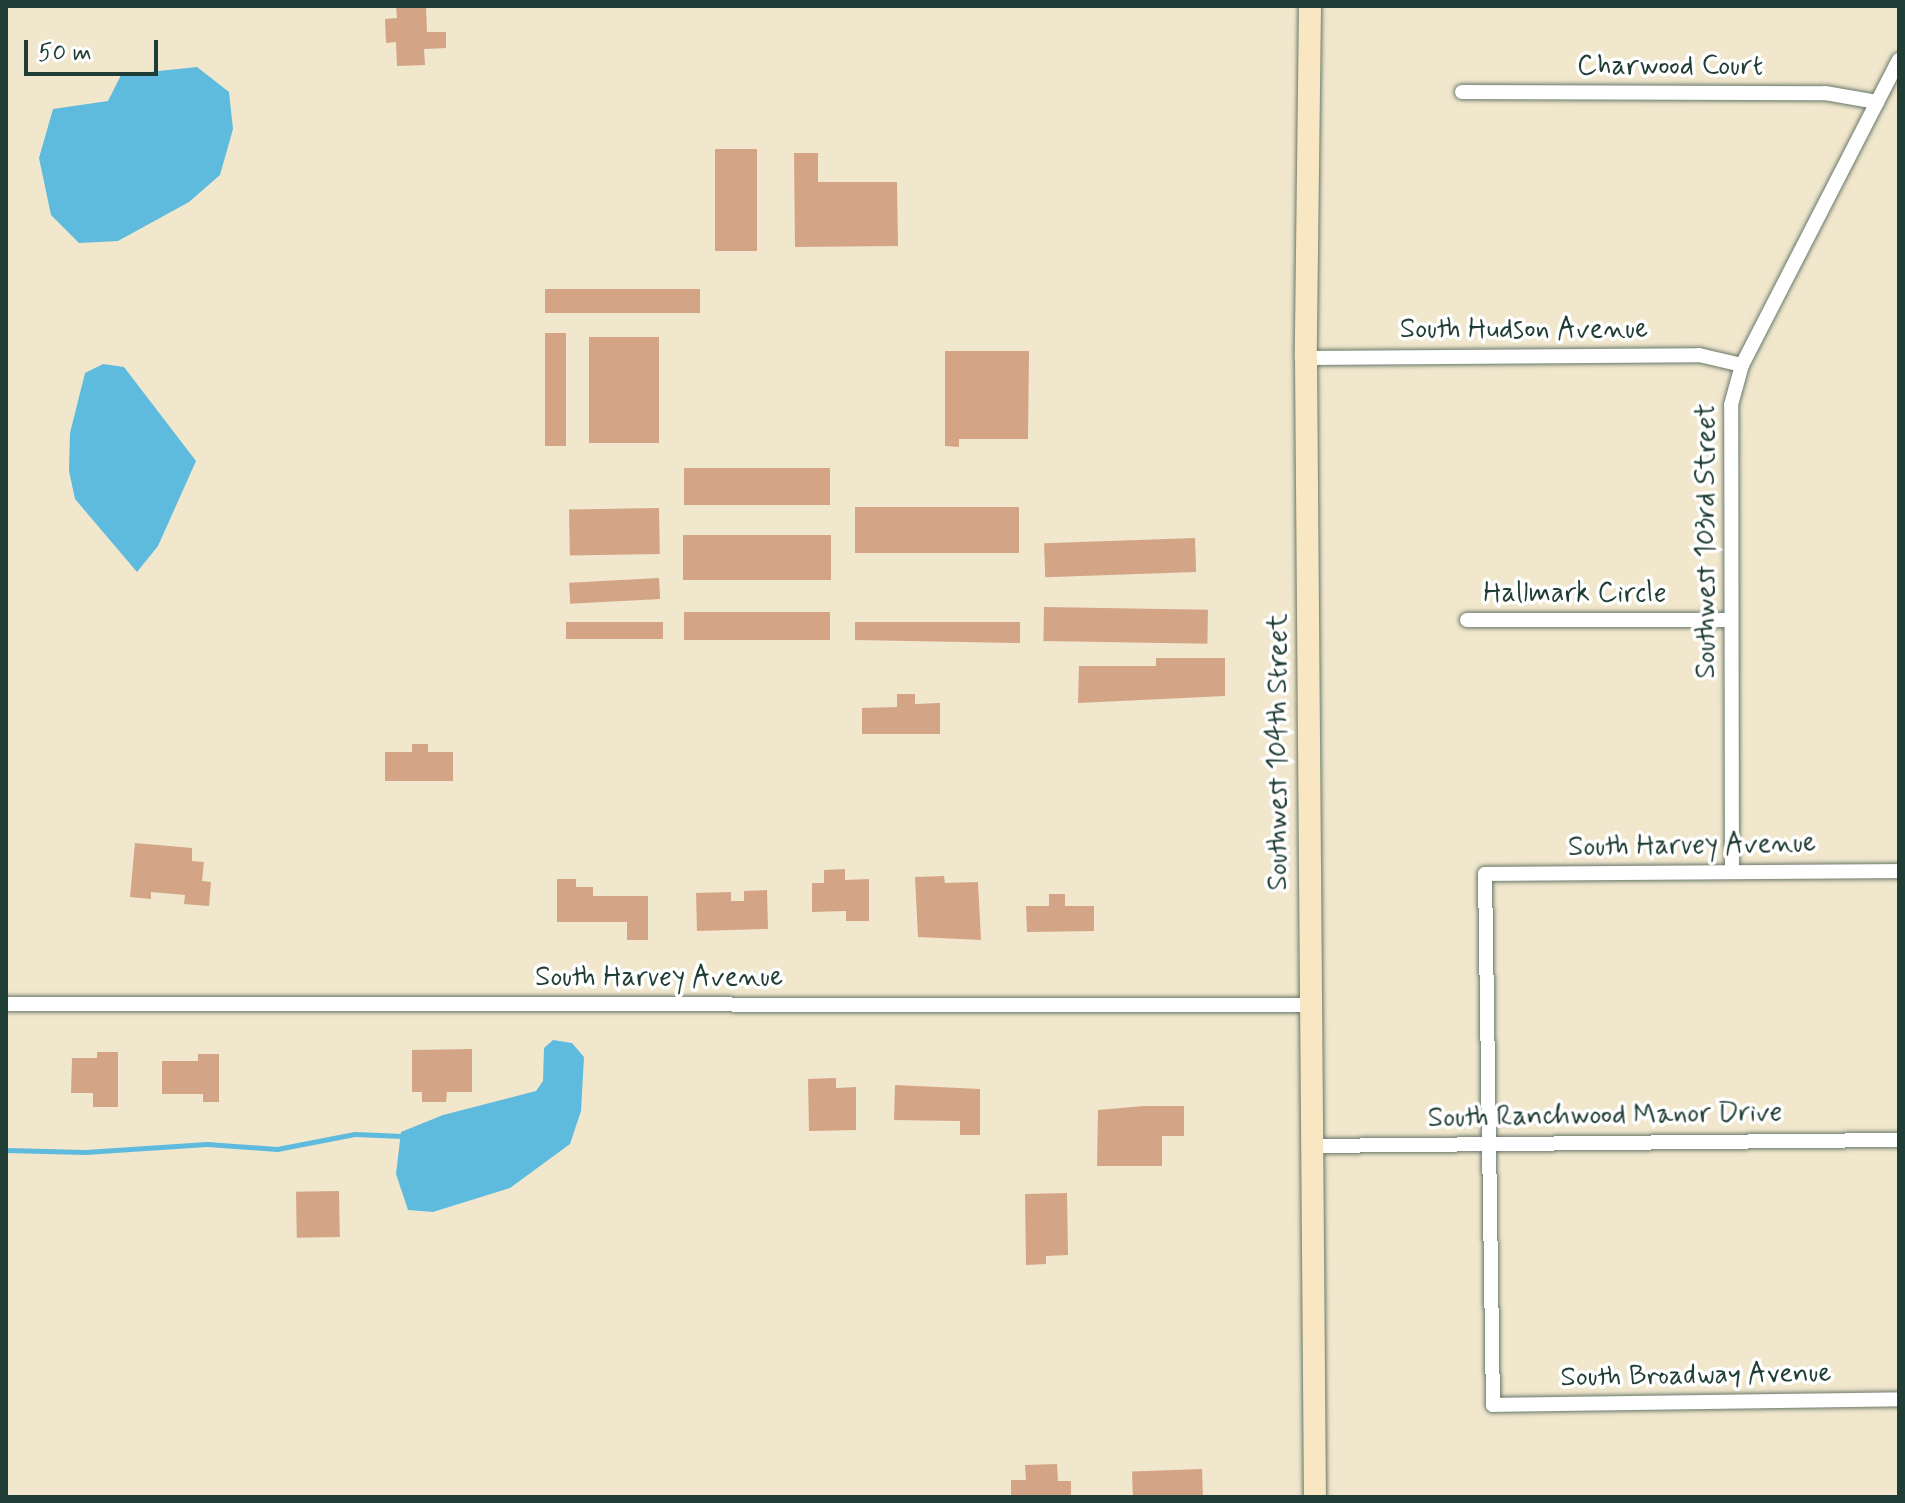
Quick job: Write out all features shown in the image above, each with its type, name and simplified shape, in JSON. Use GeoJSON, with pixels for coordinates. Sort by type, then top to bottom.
{"type":"FeatureCollection","features":[{"type":"Feature","properties":{"kind":"main road","name":"Southwest 104th Street"},"geometry":{"type":"LineString","coordinates":[[1310,6],[1306,358],[1315,1497]]}},
{"type":"Feature","properties":{"kind":"street","name":"Southwest 103rd Street"},"geometry":{"type":"LineString","coordinates":[[1732,870],[1730,419],[1742,365],[1899,60]]}},
{"type":"Feature","properties":{"kind":"street","name":"Charwood Court"},"geometry":{"type":"LineString","coordinates":[[1462,92],[1825,93],[1877,102]]}},
{"type":"Feature","properties":{"kind":"street","name":"South Hudson Avenue"},"geometry":{"type":"LineString","coordinates":[[1306,358],[1699,355],[1742,365]]}},
{"type":"Feature","properties":{"kind":"street","name":"Hallmark Circle"},"geometry":{"type":"LineString","coordinates":[[1467,620],[1731,620]]}},
{"type":"Feature","properties":{"kind":"street","name":"South Harvey Avenue"},"geometry":{"type":"LineString","coordinates":[[1489,1143],[1485,874],[1899,871]]}},
{"type":"Feature","properties":{"kind":"street","name":"South Harvey Avenue"},"geometry":{"type":"LineString","coordinates":[[6,1004],[1312,1005]]}},
{"type":"Feature","properties":{"kind":"street","name":"South Ranchwood Manor Drive"},"geometry":{"type":"LineString","coordinates":[[1312,1146],[1899,1140]]}},
{"type":"Feature","properties":{"kind":"street","name":"South Broadway Avenue"},"geometry":{"type":"LineString","coordinates":[[1489,1143],[1493,1405],[1899,1399]]}},
{"type":"Feature","properties":{"kind":"water"},"geometry":{"type":"Polygon","coordinates":[[[197,67],[229,92],[233,129],[220,175],[189,202],[118,241],[79,243],[51,215],[39,158],[53,109],[108,101],[121,75],[197,67]]]}},
{"type":"Feature","properties":{"kind":"water"},"geometry":{"type":"Polygon","coordinates":[[[103,364],[124,367],[196,461],[158,546],[137,572],[75,499],[69,471],[70,433],[85,373],[103,364]]]}},
{"type":"Feature","properties":{"kind":"water"},"geometry":{"type":"Polygon","coordinates":[[[553,1040],[572,1043],[584,1057],[581,1111],[570,1144],[510,1188],[433,1212],[408,1210],[396,1174],[401,1132],[443,1115],[536,1091],[543,1081],[544,1048],[553,1040]]]}},
{"type":"Feature","properties":{"kind":"building"},"geometry":{"type":"Polygon","coordinates":[[[396,6],[426,6],[427,32],[446,32],[446,48],[424,49],[425,65],[397,66],[396,42],[386,43],[385,19],[397,18],[396,6]]]}},
{"type":"Feature","properties":{"kind":"building"},"geometry":{"type":"Polygon","coordinates":[[[715,149],[757,149],[757,251],[715,251],[715,149]]]}},
{"type":"Feature","properties":{"kind":"building"},"geometry":{"type":"Polygon","coordinates":[[[794,153],[818,153],[818,182],[897,182],[898,246],[795,247],[794,153]]]}},
{"type":"Feature","properties":{"kind":"building"},"geometry":{"type":"Polygon","coordinates":[[[545,289],[700,289],[700,313],[545,313],[545,289]]]}},
{"type":"Feature","properties":{"kind":"building"},"geometry":{"type":"Polygon","coordinates":[[[545,333],[566,333],[566,446],[545,446],[545,333]]]}},
{"type":"Feature","properties":{"kind":"building"},"geometry":{"type":"Polygon","coordinates":[[[589,337],[659,337],[659,443],[589,443],[589,337]]]}},
{"type":"Feature","properties":{"kind":"building"},"geometry":{"type":"Polygon","coordinates":[[[945,351],[1029,351],[1028,439],[959,439],[959,447],[945,446],[945,351]]]}},
{"type":"Feature","properties":{"kind":"building"},"geometry":{"type":"Polygon","coordinates":[[[684,468],[830,468],[830,505],[684,505],[684,468]]]}},
{"type":"Feature","properties":{"kind":"building"},"geometry":{"type":"Polygon","coordinates":[[[855,507],[1019,507],[1019,553],[855,553],[855,507]]]}},
{"type":"Feature","properties":{"kind":"building"},"geometry":{"type":"Polygon","coordinates":[[[659,508],[660,554],[570,556],[569,510],[659,508]]]}},
{"type":"Feature","properties":{"kind":"building"},"geometry":{"type":"Polygon","coordinates":[[[683,535],[831,535],[831,580],[683,580],[683,535]]]}},
{"type":"Feature","properties":{"kind":"building"},"geometry":{"type":"Polygon","coordinates":[[[1195,538],[1196,572],[1045,577],[1044,543],[1195,538]]]}},
{"type":"Feature","properties":{"kind":"building"},"geometry":{"type":"Polygon","coordinates":[[[659,578],[660,599],[570,604],[569,583],[659,578]]]}},
{"type":"Feature","properties":{"kind":"building"},"geometry":{"type":"Polygon","coordinates":[[[1044,607],[1208,610],[1207,644],[1043,641],[1044,607]]]}},
{"type":"Feature","properties":{"kind":"building"},"geometry":{"type":"Polygon","coordinates":[[[684,612],[830,612],[830,640],[684,640],[684,612]]]}},
{"type":"Feature","properties":{"kind":"building"},"geometry":{"type":"Polygon","coordinates":[[[566,622],[663,622],[663,639],[566,639],[566,622]]]}},
{"type":"Feature","properties":{"kind":"building"},"geometry":{"type":"Polygon","coordinates":[[[855,622],[1020,622],[1020,643],[855,640],[855,622]]]}},
{"type":"Feature","properties":{"kind":"building"},"geometry":{"type":"Polygon","coordinates":[[[1156,658],[1225,658],[1225,696],[1078,703],[1079,666],[1156,666],[1156,658]]]}},
{"type":"Feature","properties":{"kind":"building"},"geometry":{"type":"Polygon","coordinates":[[[897,694],[915,694],[915,704],[940,703],[940,734],[862,734],[862,708],[897,707],[897,694]]]}},
{"type":"Feature","properties":{"kind":"building"},"geometry":{"type":"Polygon","coordinates":[[[412,744],[428,744],[428,752],[453,752],[453,781],[385,781],[385,752],[412,752],[412,744]]]}},
{"type":"Feature","properties":{"kind":"building"},"geometry":{"type":"Polygon","coordinates":[[[135,843],[192,848],[192,861],[204,862],[202,881],[211,882],[209,906],[184,904],[185,895],[151,892],[151,899],[130,897],[135,843]]]}},
{"type":"Feature","properties":{"kind":"building"},"geometry":{"type":"Polygon","coordinates":[[[845,869],[845,880],[869,879],[869,921],[846,921],[846,911],[812,912],[812,883],[824,883],[824,870],[845,869]]]}},
{"type":"Feature","properties":{"kind":"building"},"geometry":{"type":"Polygon","coordinates":[[[944,876],[945,883],[978,882],[981,940],[918,937],[915,877],[944,876]]]}},
{"type":"Feature","properties":{"kind":"building"},"geometry":{"type":"Polygon","coordinates":[[[557,879],[576,879],[576,887],[593,887],[593,896],[648,896],[648,940],[627,940],[627,922],[557,922],[557,879]]]}},
{"type":"Feature","properties":{"kind":"building"},"geometry":{"type":"Polygon","coordinates":[[[767,890],[768,929],[697,931],[696,893],[731,892],[731,901],[744,901],[744,891],[767,890]]]}},
{"type":"Feature","properties":{"kind":"building"},"geometry":{"type":"Polygon","coordinates":[[[1049,894],[1065,894],[1065,906],[1094,906],[1094,931],[1027,932],[1026,906],[1049,906],[1049,894]]]}},
{"type":"Feature","properties":{"kind":"building"},"geometry":{"type":"Polygon","coordinates":[[[472,1049],[472,1092],[447,1092],[446,1102],[422,1102],[422,1092],[412,1092],[412,1050],[472,1049]]]}},
{"type":"Feature","properties":{"kind":"building"},"geometry":{"type":"Polygon","coordinates":[[[97,1052],[118,1052],[118,1107],[93,1107],[93,1093],[71,1093],[72,1058],[97,1058],[97,1052]]]}},
{"type":"Feature","properties":{"kind":"building"},"geometry":{"type":"Polygon","coordinates":[[[198,1054],[219,1054],[219,1102],[203,1102],[203,1094],[162,1094],[162,1061],[198,1061],[198,1054]]]}},
{"type":"Feature","properties":{"kind":"building"},"geometry":{"type":"Polygon","coordinates":[[[836,1078],[836,1088],[856,1087],[856,1130],[809,1131],[808,1079],[836,1078]]]}},
{"type":"Feature","properties":{"kind":"building"},"geometry":{"type":"Polygon","coordinates":[[[895,1085],[980,1089],[980,1135],[960,1135],[960,1121],[894,1120],[895,1085]]]}},
{"type":"Feature","properties":{"kind":"building"},"geometry":{"type":"Polygon","coordinates":[[[1184,1106],[1184,1136],[1162,1136],[1162,1166],[1097,1166],[1098,1110],[1184,1106]]]}},
{"type":"Feature","properties":{"kind":"building"},"geometry":{"type":"Polygon","coordinates":[[[339,1191],[340,1237],[297,1238],[296,1192],[339,1191]]]}},
{"type":"Feature","properties":{"kind":"building"},"geometry":{"type":"Polygon","coordinates":[[[1067,1193],[1068,1255],[1046,1256],[1046,1264],[1026,1265],[1025,1194],[1067,1193]]]}},
{"type":"Feature","properties":{"kind":"building"},"geometry":{"type":"Polygon","coordinates":[[[1057,1464],[1058,1481],[1071,1481],[1071,1497],[1011,1497],[1011,1480],[1026,1480],[1025,1465],[1057,1464]]]}},
{"type":"Feature","properties":{"kind":"building"},"geometry":{"type":"Polygon","coordinates":[[[1202,1469],[1203,1497],[1133,1497],[1132,1471],[1202,1469]]]}},
{"type":"Feature","properties":{"kind":"waterway"},"geometry":{"type":"LineString","coordinates":[[6,1150],[85,1152],[207,1144],[277,1149],[355,1134],[403,1136]]}}]}
